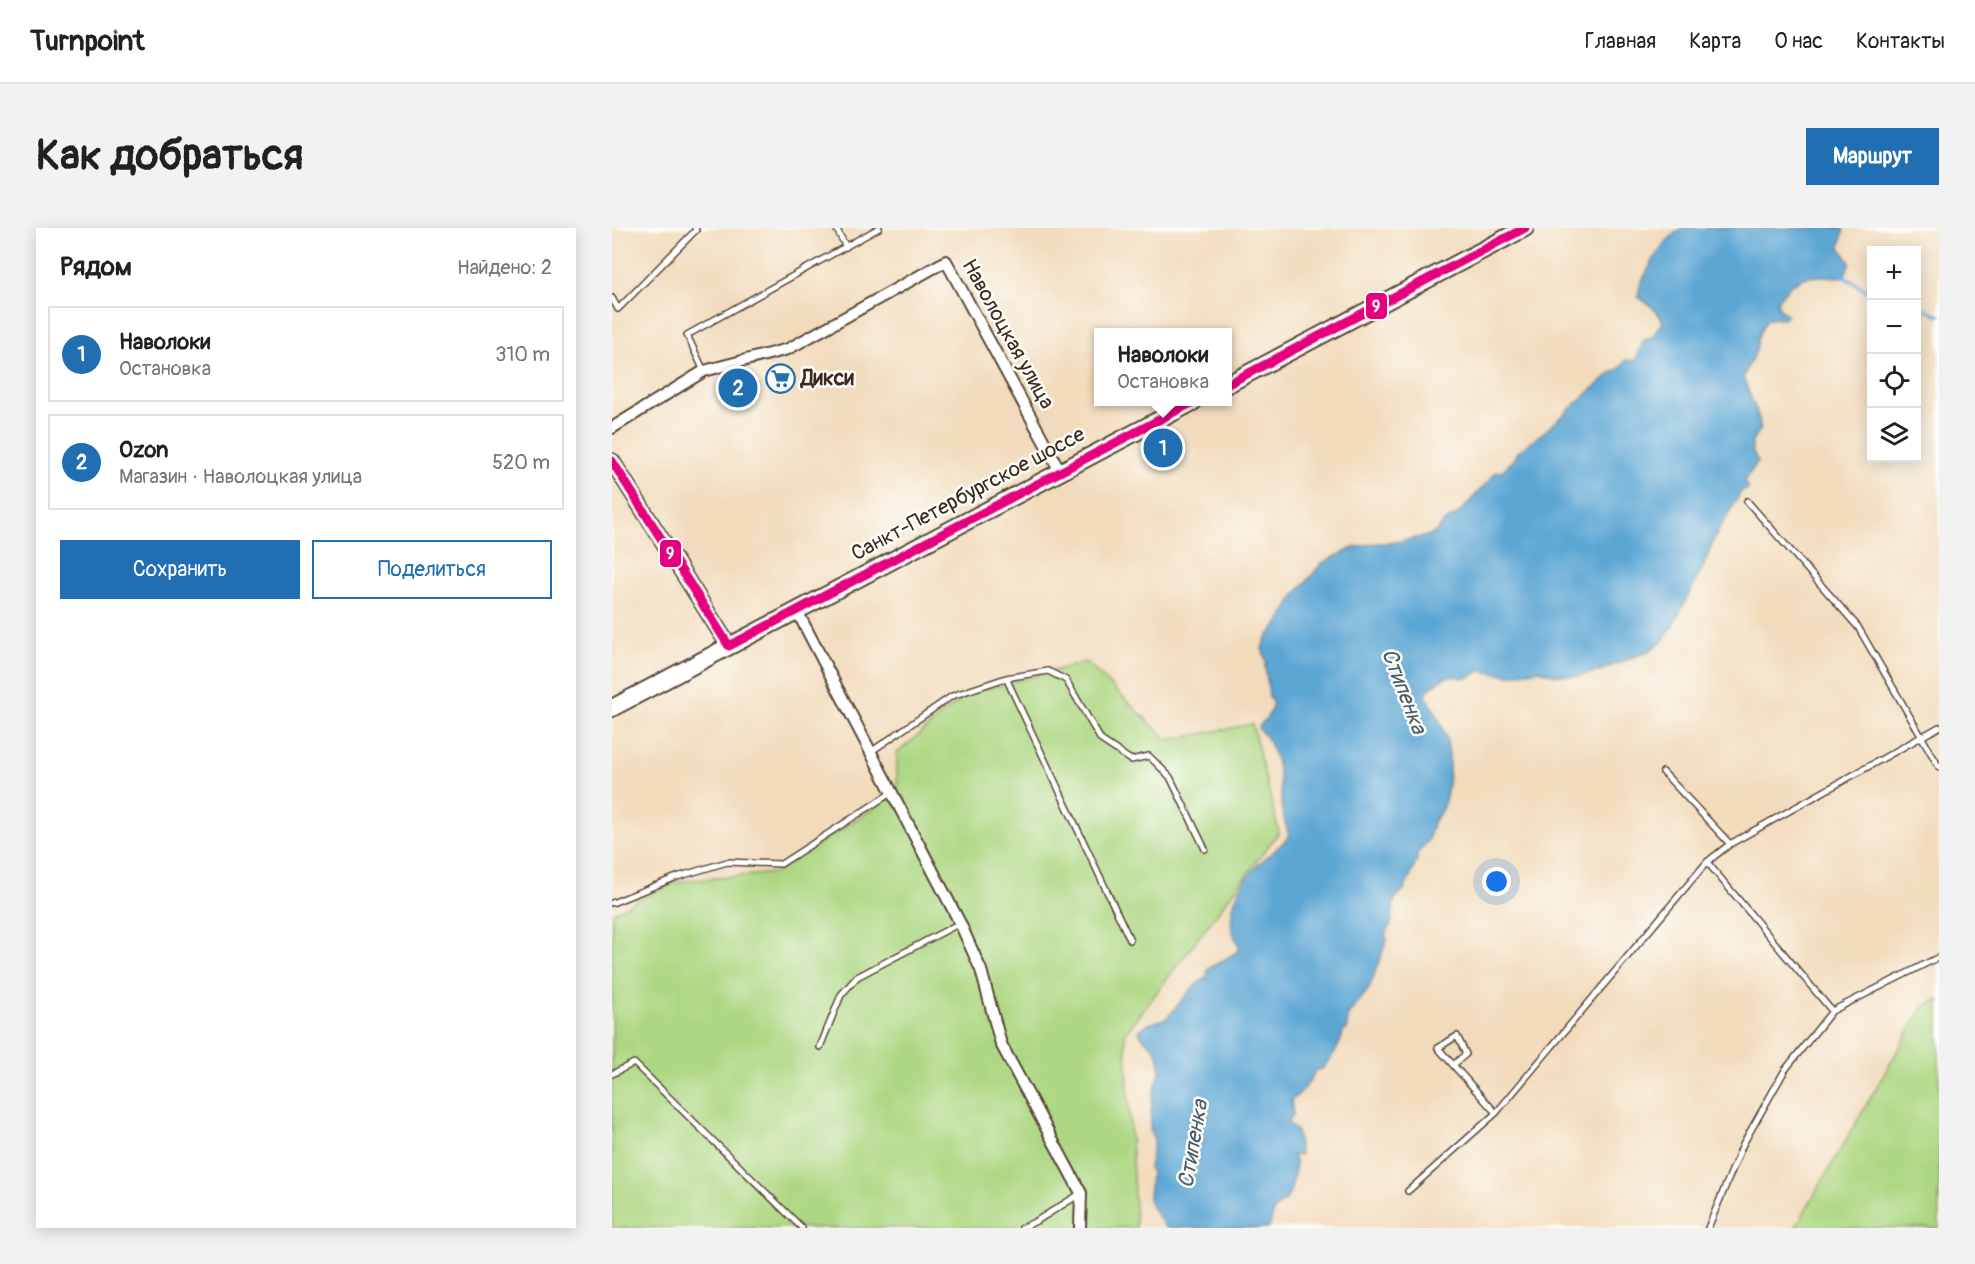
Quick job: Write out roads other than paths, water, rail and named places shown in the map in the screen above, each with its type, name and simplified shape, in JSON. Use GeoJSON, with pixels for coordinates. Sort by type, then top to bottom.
{"type":"FeatureCollection","features":[{"type":"Feature","properties":{"kind":"main road"},"geometry":{"type":"LineString","coordinates":[[1232,381],[1522,229]]}},
{"type":"Feature","properties":{"kind":"main road","name":"Санкт-Петербургское шоссе"},"geometry":{"type":"LineString","coordinates":[[612,708],[1185,406]]}},
{"type":"Feature","properties":{"kind":"street","name":"Наволоцкая улица"},"geometry":{"type":"LineString","coordinates":[[612,428],[704,371],[788,349],[946,261],[1060,471]]}},
{"type":"Feature","properties":{"kind":"street"},"geometry":{"type":"LineString","coordinates":[[612,461],[729,646]]}},
{"type":"Feature","properties":{"kind":"street"},"geometry":{"type":"LineString","coordinates":[[797,611],[960,923],[981,970],[1001,1044],[1081,1193],[1080,1228]]}},
{"type":"Feature","properties":{"kind":"lane"},"geometry":{"type":"LineString","coordinates":[[612,298],[618,309],[696,230],[695,228]]}},
{"type":"Feature","properties":{"kind":"lane"},"geometry":{"type":"LineString","coordinates":[[836,228],[846,247]]}},
{"type":"Feature","properties":{"kind":"lane"},"geometry":{"type":"LineString","coordinates":[[704,371],[687,335],[879,228]]}},
{"type":"Feature","properties":{"kind":"lane"},"geometry":{"type":"LineString","coordinates":[[1747,501],[1858,627],[1939,767]]}},
{"type":"Feature","properties":{"kind":"lane"},"geometry":{"type":"LineString","coordinates":[[872,751],[952,696],[1006,678],[1048,671],[1065,680],[1101,741],[1131,760],[1149,756],[1170,777],[1205,849]]}},
{"type":"Feature","properties":{"kind":"lane"},"geometry":{"type":"LineString","coordinates":[[1006,678],[1130,940]]}},
{"type":"Feature","properties":{"kind":"lane"},"geometry":{"type":"LineString","coordinates":[[1408,1191],[1496,1113],[1707,862],[1730,844],[1939,727]]}},
{"type":"Feature","properties":{"kind":"lane"},"geometry":{"type":"LineString","coordinates":[[1663,772],[1730,844]]}},
{"type":"Feature","properties":{"kind":"lane"},"geometry":{"type":"LineString","coordinates":[[612,903],[677,877],[728,862],[781,864],[893,793]]}},
{"type":"Feature","properties":{"kind":"lane"},"geometry":{"type":"LineString","coordinates":[[1707,862],[1832,1011]]}},
{"type":"Feature","properties":{"kind":"lane"},"geometry":{"type":"LineString","coordinates":[[820,1047],[841,995],[857,977],[960,923]]}},
{"type":"Feature","properties":{"kind":"lane"},"geometry":{"type":"LineString","coordinates":[[1708,1228],[1743,1144],[1785,1070],[1832,1011],[1939,957]]}},
{"type":"Feature","properties":{"kind":"lane"},"geometry":{"type":"LineString","coordinates":[[1453,1065],[1466,1054],[1457,1035],[1438,1048],[1453,1065],[1496,1113]]}},
{"type":"Feature","properties":{"kind":"lane"},"geometry":{"type":"LineString","coordinates":[[612,1074],[634,1063],[802,1228]]}},
{"type":"Feature","properties":{"kind":"lane"},"geometry":{"type":"LineString","coordinates":[[1022,1228],[1081,1193]]}},
{"type":"Feature","properties":{"kind":"water","name":"Стипенка"},"geometry":{"type":"Polygon","coordinates":[[[1681,228],[1844,228],[1840,247],[1850,263],[1844,277],[1806,277],[1792,284],[1777,301],[1779,308],[1787,315],[1784,318],[1767,319],[1758,337],[1757,349],[1743,377],[1761,429],[1752,441],[1752,451],[1758,462],[1744,481],[1748,488],[1742,490],[1714,539],[1703,567],[1671,629],[1662,642],[1649,651],[1594,673],[1577,676],[1556,675],[1539,670],[1508,675],[1480,671],[1466,678],[1452,676],[1444,678],[1427,691],[1426,696],[1445,734],[1449,754],[1449,780],[1444,804],[1434,820],[1428,841],[1417,854],[1417,860],[1405,888],[1394,901],[1391,925],[1385,935],[1387,939],[1369,989],[1348,1015],[1347,1030],[1343,1031],[1332,1057],[1321,1070],[1317,1069],[1304,1089],[1291,1101],[1293,1115],[1287,1122],[1297,1132],[1300,1155],[1293,1155],[1296,1164],[1291,1189],[1286,1200],[1274,1210],[1269,1228],[1166,1228],[1150,1204],[1149,1197],[1151,1174],[1149,1168],[1154,1141],[1150,1131],[1152,1098],[1160,1072],[1159,1058],[1155,1049],[1139,1031],[1146,1025],[1167,1018],[1193,987],[1207,977],[1208,969],[1237,952],[1239,946],[1231,920],[1237,894],[1252,871],[1289,836],[1283,812],[1278,766],[1271,746],[1258,728],[1272,708],[1265,666],[1267,664],[1262,648],[1265,640],[1280,621],[1294,596],[1322,563],[1353,548],[1427,536],[1436,532],[1444,522],[1466,506],[1497,471],[1501,472],[1519,451],[1611,373],[1618,370],[1626,360],[1633,361],[1638,356],[1643,341],[1656,335],[1657,329],[1663,323],[1650,305],[1638,297],[1641,284],[1660,249],[1681,228]]]}},
{"type":"Feature","properties":{"kind":"waterway"},"geometry":{"type":"LineString","coordinates":[[1842,275],[1867,291]]}},
{"type":"Feature","properties":{"kind":"waterway"},"geometry":{"type":"LineString","coordinates":[[1921,308],[1939,315]]}},
{"type":"Feature","properties":{"kind":"place","name":"Дикси"},"geometry":{"type":"Point","coordinates":[780,378]}},
{"type":"Feature","properties":{"kind":"place","name":"Ozon"},"geometry":{"type":"Point","coordinates":[738,388]}},
{"type":"Feature","properties":{"kind":"place","name":"Наволоки"},"geometry":{"type":"Point","coordinates":[1163,448]}}]}
